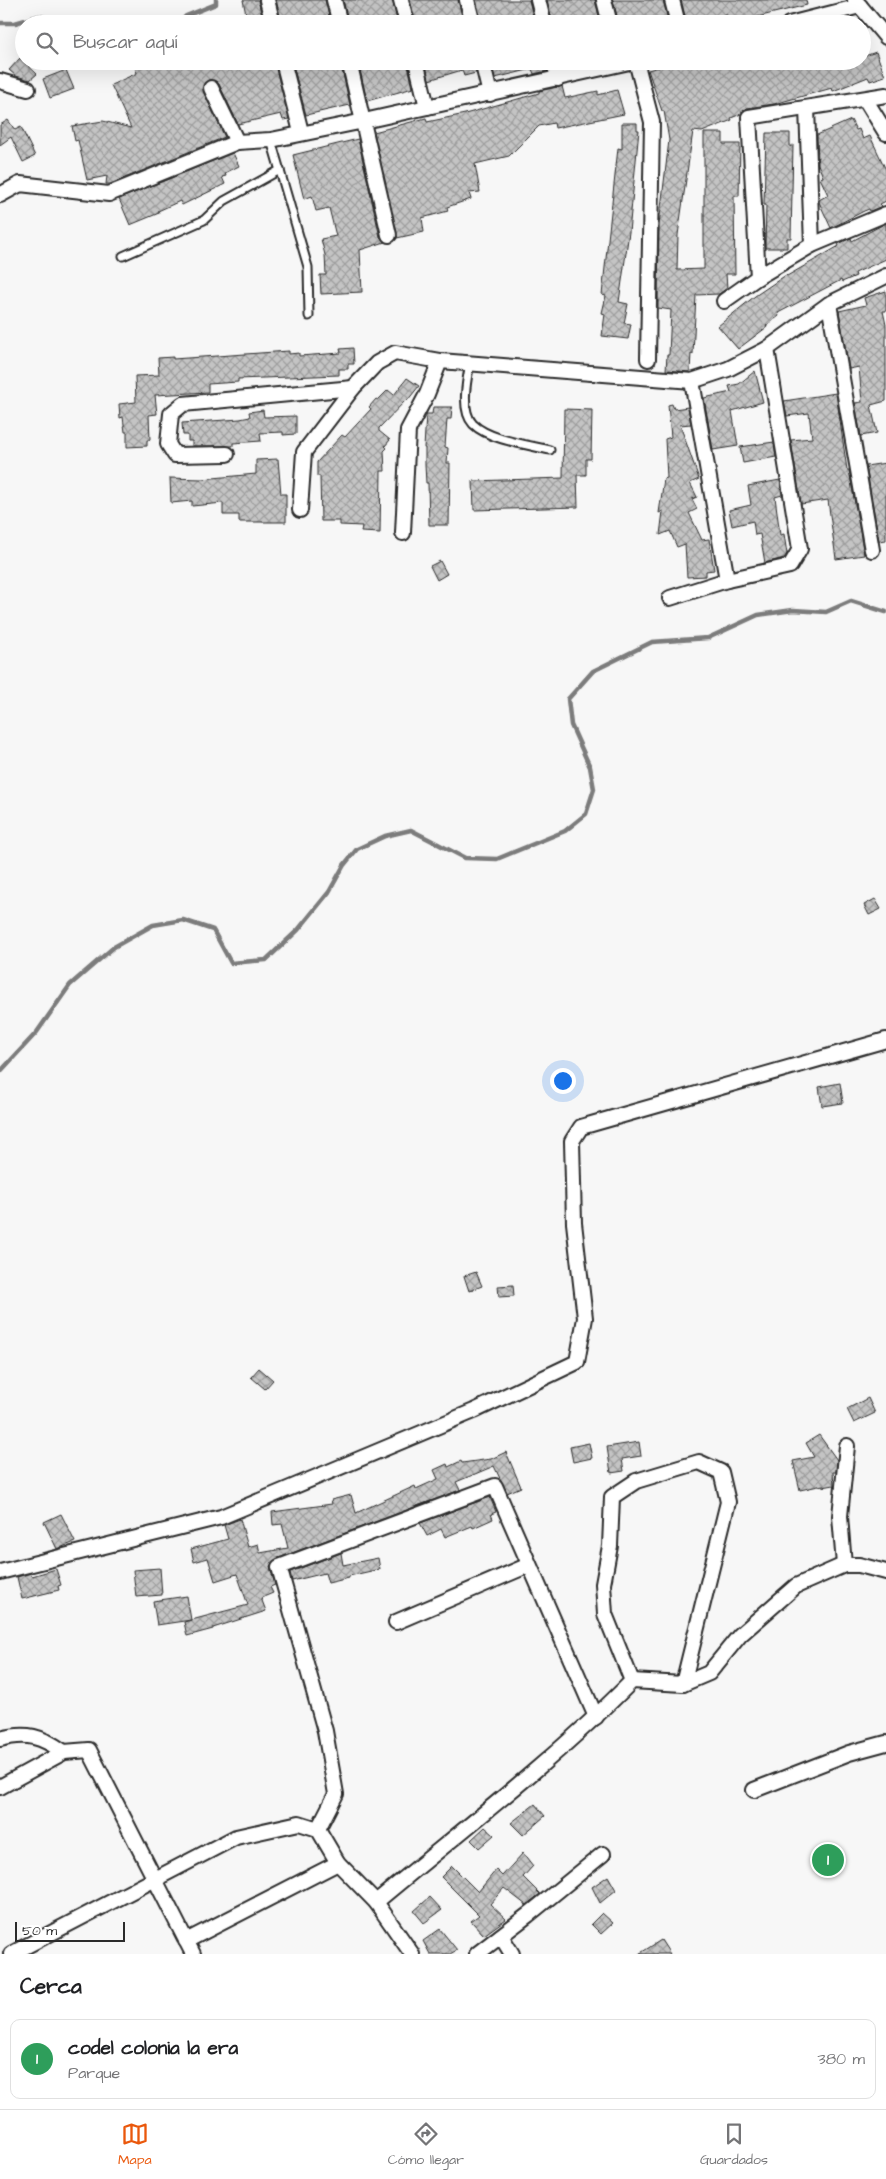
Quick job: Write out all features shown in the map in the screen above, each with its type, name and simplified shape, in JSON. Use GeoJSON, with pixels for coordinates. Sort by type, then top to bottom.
{"type":"FeatureCollection","features":[{"type":"Feature","properties":{"kind":"street"},"geometry":{"type":"LineString","coordinates":[[267,0],[271,15]]}},
{"type":"Feature","properties":{"kind":"street"},"geometry":{"type":"LineString","coordinates":[[334,0],[338,15]]}},
{"type":"Feature","properties":{"kind":"street"},"geometry":{"type":"LineString","coordinates":[[401,0],[405,15]]}},
{"type":"Feature","properties":{"kind":"street"},"geometry":{"type":"LineString","coordinates":[[467,0],[471,15]]}},
{"type":"Feature","properties":{"kind":"street"},"geometry":{"type":"LineString","coordinates":[[538,0],[542,15]]}},
{"type":"Feature","properties":{"kind":"street"},"geometry":{"type":"LineString","coordinates":[[604,0],[608,15]]}},
{"type":"Feature","properties":{"kind":"street"},"geometry":{"type":"LineString","coordinates":[[672,0],[676,15]]}},
{"type":"Feature","properties":{"kind":"street"},"geometry":{"type":"LineString","coordinates":[[819,15],[858,3],[868,15]]}},
{"type":"Feature","properties":{"kind":"street"},"geometry":{"type":"LineString","coordinates":[[871,19],[886,37]]}},
{"type":"Feature","properties":{"kind":"street"},"geometry":{"type":"LineString","coordinates":[[285,70],[301,132]]}},
{"type":"Feature","properties":{"kind":"street"},"geometry":{"type":"LineString","coordinates":[[351,70],[389,235]]}},
{"type":"Feature","properties":{"kind":"street"},"geometry":{"type":"LineString","coordinates":[[418,70],[427,107]]}},
{"type":"Feature","properties":{"kind":"street"},"geometry":{"type":"LineString","coordinates":[[484,70],[490,94]]}},
{"type":"Feature","properties":{"kind":"street"},"geometry":{"type":"LineString","coordinates":[[556,70],[558,79]]}},
{"type":"Feature","properties":{"kind":"street"},"geometry":{"type":"LineString","coordinates":[[0,195],[20,184],[109,194],[237,142],[271,140],[301,132],[364,121],[490,94],[592,70]]}},
{"type":"Feature","properties":{"kind":"street"},"geometry":{"type":"LineString","coordinates":[[638,70],[652,122],[648,358]]}},
{"type":"Feature","properties":{"kind":"street"},"geometry":{"type":"LineString","coordinates":[[0,80],[28,89]]}},
{"type":"Feature","properties":{"kind":"street"},"geometry":{"type":"LineString","coordinates":[[211,88],[237,142]]}},
{"type":"Feature","properties":{"kind":"street"},"geometry":{"type":"LineString","coordinates":[[758,276],[749,117],[886,95]]}},
{"type":"Feature","properties":{"kind":"street"},"geometry":{"type":"LineString","coordinates":[[865,99],[886,133]]}},
{"type":"Feature","properties":{"kind":"street"},"geometry":{"type":"LineString","coordinates":[[807,108],[812,245]]}},
{"type":"Feature","properties":{"kind":"street"},"geometry":{"type":"LineString","coordinates":[[724,301],[758,276],[812,245],[886,214]]}},
{"type":"Feature","properties":{"kind":"street"},"geometry":{"type":"LineString","coordinates":[[300,510],[304,452],[353,388],[377,363],[395,353],[440,361],[692,381],[728,369],[767,349],[829,304],[886,276]]}},
{"type":"Feature","properties":{"kind":"street"},"geometry":{"type":"LineString","coordinates":[[829,304],[872,550]]}},
{"type":"Feature","properties":{"kind":"street"},"geometry":{"type":"LineString","coordinates":[[670,598],[727,580],[790,566],[800,549],[767,349]]}},
{"type":"Feature","properties":{"kind":"street"},"geometry":{"type":"LineString","coordinates":[[403,533],[408,430],[427,394],[440,361]]}},
{"type":"Feature","properties":{"kind":"street"},"geometry":{"type":"LineString","coordinates":[[692,381],[727,580]]}},
{"type":"Feature","properties":{"kind":"street"},"geometry":{"type":"LineString","coordinates":[[227,454],[175,455],[168,444],[171,414],[183,404],[353,388]]}},
{"type":"Feature","properties":{"kind":"street"},"geometry":{"type":"LineString","coordinates":[[0,1572],[221,1517],[474,1411],[577,1362],[585,1318],[574,1223],[572,1140],[581,1127],[886,1040]]}},
{"type":"Feature","properties":{"kind":"street"},"geometry":{"type":"LineString","coordinates":[[844,1565],[840,1516],[847,1446]]}},
{"type":"Feature","properties":{"kind":"street"},"geometry":{"type":"LineString","coordinates":[[632,1681],[605,1614],[603,1584],[610,1546],[612,1497],[636,1481],[699,1462],[721,1472],[728,1502],[682,1684]]}},
{"type":"Feature","properties":{"kind":"street"},"geometry":{"type":"LineString","coordinates":[[318,1829],[336,1794],[325,1731],[279,1568],[495,1486],[596,1717]]}},
{"type":"Feature","properties":{"kind":"street"},"geometry":{"type":"LineString","coordinates":[[396,1622],[529,1565]]}},
{"type":"Feature","properties":{"kind":"street"},"geometry":{"type":"LineString","coordinates":[[376,1902],[596,1717],[632,1681],[682,1684],[710,1673],[740,1634],[796,1586],[844,1565],[886,1572]]}},
{"type":"Feature","properties":{"kind":"street"},"geometry":{"type":"LineString","coordinates":[[0,1739],[29,1735],[46,1739],[64,1752]]}},
{"type":"Feature","properties":{"kind":"street"},"geometry":{"type":"LineString","coordinates":[[754,1790],[849,1753],[886,1743]]}},
{"type":"Feature","properties":{"kind":"street"},"geometry":{"type":"LineString","coordinates":[[0,1787],[64,1752],[89,1750],[193,1954]]}},
{"type":"Feature","properties":{"kind":"street"},"geometry":{"type":"LineString","coordinates":[[11,1954],[236,1837],[299,1823],[318,1829],[338,1863],[376,1902],[412,1954]]}},
{"type":"Feature","properties":{"kind":"street"},"geometry":{"type":"LineString","coordinates":[[476,1954],[603,1854]]}},
{"type":"Feature","properties":{"kind":"street"},"geometry":{"type":"LineString","coordinates":[[186,1941],[338,1863]]}},
{"type":"Feature","properties":{"kind":"street"},"geometry":{"type":"LineString","coordinates":[[501,1936],[512,1954]]}},
{"type":"Feature","properties":{"kind":"lane"},"geometry":{"type":"LineString","coordinates":[[271,140],[308,267],[309,316]]}},
{"type":"Feature","properties":{"kind":"lane"},"geometry":{"type":"LineString","coordinates":[[123,256],[204,220],[224,201],[280,170]]}},
{"type":"Feature","properties":{"kind":"lane"},"geometry":{"type":"LineString","coordinates":[[470,363],[467,408],[472,423],[487,432],[550,450]]}},
{"type":"Feature","properties":{"kind":"building"},"geometry":{"type":"Polygon","coordinates":[[[243,0],[258,0],[262,15],[246,15],[243,0]]]}},
{"type":"Feature","properties":{"kind":"building"},"geometry":{"type":"Polygon","coordinates":[[[276,0],[325,0],[329,15],[280,15],[276,0]]]}},
{"type":"Feature","properties":{"kind":"building"},"geometry":{"type":"Polygon","coordinates":[[[343,0],[392,0],[396,15],[347,15],[343,0]]]}},
{"type":"Feature","properties":{"kind":"building"},"geometry":{"type":"Polygon","coordinates":[[[410,0],[458,0],[462,15],[414,15],[410,0]]]}},
{"type":"Feature","properties":{"kind":"building"},"geometry":{"type":"Polygon","coordinates":[[[476,0],[529,0],[533,15],[480,15],[476,0]]]}},
{"type":"Feature","properties":{"kind":"building"},"geometry":{"type":"Polygon","coordinates":[[[547,0],[595,0],[599,15],[551,15],[547,0]]]}},
{"type":"Feature","properties":{"kind":"building"},"geometry":{"type":"Polygon","coordinates":[[[613,0],[663,0],[667,15],[617,15],[613,0]]]}},
{"type":"Feature","properties":{"kind":"building"},"geometry":{"type":"Polygon","coordinates":[[[681,0],[806,0],[807,5],[765,15],[685,15],[681,0]]]}},
{"type":"Feature","properties":{"kind":"building"},"geometry":{"type":"Polygon","coordinates":[[[876,52],[885,76],[870,81],[868,77],[833,91],[832,88],[774,104],[747,108],[741,114],[731,118],[732,120],[702,132],[693,131],[678,235],[677,270],[704,269],[704,133],[723,133],[723,144],[740,144],[739,196],[734,196],[735,274],[726,274],[727,288],[719,294],[696,295],[693,354],[691,353],[690,372],[666,370],[667,355],[669,355],[671,310],[658,308],[659,225],[669,140],[664,111],[662,111],[648,70],[871,70],[871,54],[876,52]]]}},
{"type":"Feature","properties":{"kind":"building"},"geometry":{"type":"Polygon","coordinates":[[[15,63],[15,70],[33,70],[37,74],[30,80],[16,76],[9,70],[15,63]]]}},
{"type":"Feature","properties":{"kind":"building"},"geometry":{"type":"Polygon","coordinates":[[[66,70],[74,89],[50,98],[43,79],[66,70]]]}},
{"type":"Feature","properties":{"kind":"building"},"geometry":{"type":"Polygon","coordinates":[[[136,70],[276,70],[289,119],[283,120],[281,114],[238,124],[219,84],[208,80],[204,84],[203,91],[225,137],[110,184],[106,184],[107,176],[87,180],[78,140],[75,141],[72,126],[103,121],[131,128],[111,85],[137,73],[136,70]]]}},
{"type":"Feature","properties":{"kind":"building"},"geometry":{"type":"Polygon","coordinates":[[[294,70],[342,70],[350,105],[306,115],[294,70]]]}},
{"type":"Feature","properties":{"kind":"building"},"geometry":{"type":"Polygon","coordinates":[[[360,70],[409,70],[413,88],[367,101],[360,70]]]}},
{"type":"Feature","properties":{"kind":"building"},"geometry":{"type":"Polygon","coordinates":[[[427,70],[462,70],[429,80],[427,70]]]}},
{"type":"Feature","properties":{"kind":"building"},"geometry":{"type":"Polygon","coordinates":[[[462,70],[475,70],[476,73],[464,76],[462,70]]]}},
{"type":"Feature","properties":{"kind":"building"},"geometry":{"type":"Polygon","coordinates":[[[493,70],[528,70],[495,78],[493,70]]]}},
{"type":"Feature","properties":{"kind":"building"},"geometry":{"type":"Polygon","coordinates":[[[532,70],[547,70],[547,71],[534,74],[532,70]]]}},
{"type":"Feature","properties":{"kind":"building"},"geometry":{"type":"Polygon","coordinates":[[[562,86],[565,98],[598,91],[598,95],[617,90],[624,114],[555,128],[554,123],[539,126],[509,156],[475,164],[480,192],[469,193],[471,199],[447,207],[448,211],[422,218],[424,232],[397,238],[374,132],[426,118],[427,122],[465,114],[539,93],[539,91],[562,86]]]}},
{"type":"Feature","properties":{"kind":"building"},"geometry":{"type":"Polygon","coordinates":[[[8,120],[15,130],[21,127],[35,156],[23,162],[11,137],[0,145],[0,125],[8,120]]]}},
{"type":"Feature","properties":{"kind":"building"},"geometry":{"type":"Polygon","coordinates":[[[851,120],[856,130],[859,129],[863,139],[870,136],[886,170],[886,201],[880,204],[882,206],[870,211],[869,209],[864,211],[831,228],[819,202],[819,200],[828,195],[820,178],[823,177],[818,164],[817,135],[851,120]]]}},
{"type":"Feature","properties":{"kind":"building"},"geometry":{"type":"Polygon","coordinates":[[[622,123],[637,123],[637,130],[639,130],[629,232],[619,302],[628,304],[624,323],[631,324],[628,339],[602,336],[605,314],[602,313],[606,296],[602,295],[618,148],[622,149],[622,123]]]}},
{"type":"Feature","properties":{"kind":"building"},"geometry":{"type":"Polygon","coordinates":[[[766,133],[790,133],[790,147],[793,145],[791,238],[787,238],[787,248],[765,248],[766,133]]]}},
{"type":"Feature","properties":{"kind":"building"},"geometry":{"type":"Polygon","coordinates":[[[358,139],[380,237],[385,242],[360,250],[362,292],[321,294],[320,275],[326,275],[325,255],[321,239],[336,236],[329,208],[316,211],[312,196],[304,199],[293,155],[358,139]]]}},
{"type":"Feature","properties":{"kind":"building"},"geometry":{"type":"Polygon","coordinates":[[[233,153],[239,166],[225,173],[226,176],[222,177],[225,184],[182,205],[180,201],[158,211],[159,213],[130,225],[119,199],[233,153]]]}},
{"type":"Feature","properties":{"kind":"building"},"geometry":{"type":"Polygon","coordinates":[[[886,223],[886,259],[855,273],[856,276],[842,282],[841,280],[778,313],[779,316],[767,327],[738,349],[718,326],[755,296],[786,275],[839,246],[838,244],[851,238],[852,241],[886,223]]]}},
{"type":"Feature","properties":{"kind":"building"},"geometry":{"type":"Polygon","coordinates":[[[886,291],[886,311],[883,311],[886,325],[886,401],[871,405],[877,433],[861,436],[855,403],[862,402],[859,367],[849,369],[839,311],[866,305],[864,298],[886,291]]]}},
{"type":"Feature","properties":{"kind":"building"},"geometry":{"type":"Polygon","coordinates":[[[353,348],[354,364],[348,364],[348,369],[339,369],[339,375],[238,379],[238,382],[208,384],[208,392],[155,395],[157,414],[149,415],[150,440],[147,440],[147,446],[127,447],[127,432],[125,432],[123,417],[120,418],[119,404],[136,402],[135,376],[159,375],[158,358],[173,357],[173,359],[289,351],[289,354],[299,353],[299,356],[341,353],[340,349],[353,348]]]}},
{"type":"Feature","properties":{"kind":"building"},"geometry":{"type":"Polygon","coordinates":[[[755,371],[763,402],[732,411],[738,446],[713,450],[704,398],[731,392],[729,386],[739,384],[755,371]]]}},
{"type":"Feature","properties":{"kind":"building"},"geometry":{"type":"Polygon","coordinates":[[[407,378],[419,386],[407,401],[379,428],[379,431],[390,440],[385,446],[387,448],[384,451],[385,471],[381,471],[380,533],[361,532],[362,526],[340,525],[340,521],[321,521],[320,476],[317,476],[317,462],[342,435],[345,437],[371,409],[369,407],[376,399],[378,400],[388,390],[394,395],[407,378]]]}},
{"type":"Feature","properties":{"kind":"building"},"geometry":{"type":"Polygon","coordinates":[[[836,393],[847,470],[849,470],[864,555],[836,559],[828,500],[801,504],[791,440],[812,438],[809,413],[787,416],[784,401],[836,393]]]}},
{"type":"Feature","properties":{"kind":"building"},"geometry":{"type":"Polygon","coordinates":[[[672,404],[674,409],[688,407],[691,424],[680,425],[699,479],[690,483],[697,497],[692,499],[697,509],[689,513],[702,540],[709,539],[714,570],[706,571],[706,576],[687,577],[685,544],[677,547],[670,531],[660,535],[663,511],[659,513],[664,479],[667,478],[665,439],[671,437],[668,405],[672,404]]]}},
{"type":"Feature","properties":{"kind":"building"},"geometry":{"type":"Polygon","coordinates":[[[433,407],[452,407],[451,419],[447,419],[445,447],[448,448],[447,463],[450,463],[449,525],[429,525],[428,483],[426,483],[424,448],[426,414],[432,414],[433,407]]]}},
{"type":"Feature","properties":{"kind":"building"},"geometry":{"type":"Polygon","coordinates":[[[564,409],[592,410],[591,459],[586,459],[586,475],[577,475],[578,507],[474,510],[473,481],[563,478],[564,409]]]}},
{"type":"Feature","properties":{"kind":"building"},"geometry":{"type":"Polygon","coordinates":[[[263,410],[264,417],[296,416],[296,434],[283,435],[283,432],[260,433],[261,441],[233,443],[233,446],[192,446],[192,441],[188,441],[188,435],[183,435],[182,423],[240,419],[250,417],[249,412],[263,410]]]}},
{"type":"Feature","properties":{"kind":"building"},"geometry":{"type":"Polygon","coordinates":[[[774,442],[776,457],[743,463],[740,447],[774,442]]]}},
{"type":"Feature","properties":{"kind":"building"},"geometry":{"type":"Polygon","coordinates":[[[278,459],[281,494],[286,494],[286,522],[239,522],[239,515],[223,515],[223,503],[192,506],[192,501],[171,503],[170,478],[202,479],[256,474],[256,460],[278,459]]]}},
{"type":"Feature","properties":{"kind":"building"},"geometry":{"type":"Polygon","coordinates":[[[886,463],[886,540],[879,541],[866,466],[886,463]]]}},
{"type":"Feature","properties":{"kind":"building"},"geometry":{"type":"Polygon","coordinates":[[[780,480],[782,495],[775,497],[780,535],[784,534],[787,554],[784,558],[765,563],[760,534],[755,535],[753,521],[732,526],[729,510],[751,505],[748,486],[780,480]]]}},
{"type":"Feature","properties":{"kind":"building"},"geometry":{"type":"Polygon","coordinates":[[[440,561],[447,574],[437,580],[430,566],[440,561]]]}},
{"type":"Feature","properties":{"kind":"building"},"geometry":{"type":"Polygon","coordinates":[[[875,899],[881,909],[869,915],[864,905],[875,899]]]}},
{"type":"Feature","properties":{"kind":"building"},"geometry":{"type":"Polygon","coordinates":[[[840,1083],[843,1103],[822,1106],[819,1087],[840,1083]]]}},
{"type":"Feature","properties":{"kind":"building"},"geometry":{"type":"Polygon","coordinates":[[[476,1272],[482,1286],[469,1291],[464,1276],[476,1272]]]}},
{"type":"Feature","properties":{"kind":"building"},"geometry":{"type":"Polygon","coordinates":[[[513,1285],[514,1296],[499,1297],[498,1286],[513,1285]]]}},
{"type":"Feature","properties":{"kind":"building"},"geometry":{"type":"Polygon","coordinates":[[[259,1368],[273,1380],[265,1389],[251,1377],[259,1368]]]}},
{"type":"Feature","properties":{"kind":"building"},"geometry":{"type":"Polygon","coordinates":[[[868,1398],[875,1413],[854,1423],[847,1409],[868,1398]]]}},
{"type":"Feature","properties":{"kind":"building"},"geometry":{"type":"Polygon","coordinates":[[[819,1435],[837,1460],[836,1472],[833,1472],[834,1485],[823,1487],[823,1485],[800,1490],[793,1461],[814,1457],[806,1443],[819,1435]]]}},
{"type":"Feature","properties":{"kind":"building"},"geometry":{"type":"Polygon","coordinates":[[[639,1442],[641,1456],[622,1459],[624,1471],[611,1473],[607,1447],[639,1442]]]}},
{"type":"Feature","properties":{"kind":"building"},"geometry":{"type":"Polygon","coordinates":[[[589,1443],[592,1458],[573,1462],[570,1447],[589,1443]]]}},
{"type":"Feature","properties":{"kind":"building"},"geometry":{"type":"Polygon","coordinates":[[[506,1452],[521,1487],[507,1493],[494,1466],[456,1482],[460,1490],[276,1559],[270,1566],[275,1585],[270,1587],[273,1593],[261,1598],[266,1611],[187,1636],[184,1622],[248,1605],[237,1574],[215,1581],[208,1558],[194,1562],[191,1549],[228,1539],[224,1525],[240,1519],[248,1547],[258,1544],[260,1553],[288,1548],[282,1524],[273,1525],[272,1512],[332,1504],[331,1500],[351,1495],[356,1513],[415,1486],[416,1489],[438,1479],[434,1470],[447,1464],[448,1467],[461,1461],[462,1463],[491,1459],[506,1452]]]}},
{"type":"Feature","properties":{"kind":"building"},"geometry":{"type":"Polygon","coordinates":[[[490,1497],[496,1512],[491,1514],[493,1519],[473,1528],[472,1526],[445,1537],[441,1529],[427,1536],[420,1523],[490,1497]]]}},
{"type":"Feature","properties":{"kind":"building"},"geometry":{"type":"Polygon","coordinates":[[[61,1514],[75,1542],[57,1549],[44,1522],[61,1514]]]}},
{"type":"Feature","properties":{"kind":"building"},"geometry":{"type":"Polygon","coordinates":[[[341,1553],[343,1565],[378,1558],[380,1569],[328,1583],[325,1573],[292,1581],[290,1572],[341,1553]]]}},
{"type":"Feature","properties":{"kind":"building"},"geometry":{"type":"Polygon","coordinates":[[[160,1568],[162,1595],[136,1597],[133,1570],[160,1568]]]}},
{"type":"Feature","properties":{"kind":"building"},"geometry":{"type":"Polygon","coordinates":[[[56,1569],[61,1585],[58,1586],[59,1590],[22,1599],[17,1577],[31,1573],[32,1576],[56,1569]]]}},
{"type":"Feature","properties":{"kind":"building"},"geometry":{"type":"Polygon","coordinates":[[[187,1596],[191,1620],[157,1625],[153,1601],[187,1596]]]}},
{"type":"Feature","properties":{"kind":"building"},"geometry":{"type":"Polygon","coordinates":[[[535,1804],[545,1816],[523,1835],[511,1823],[535,1804]]]}},
{"type":"Feature","properties":{"kind":"building"},"geometry":{"type":"Polygon","coordinates":[[[485,1827],[494,1835],[479,1848],[471,1840],[485,1827]]]}},
{"type":"Feature","properties":{"kind":"building"},"geometry":{"type":"Polygon","coordinates":[[[523,1853],[533,1866],[523,1877],[540,1894],[526,1905],[504,1888],[490,1904],[506,1919],[484,1935],[471,1921],[479,1915],[441,1877],[452,1866],[478,1892],[496,1870],[502,1876],[523,1853]]]}},
{"type":"Feature","properties":{"kind":"building"},"geometry":{"type":"Polygon","coordinates":[[[608,1876],[616,1890],[600,1903],[592,1887],[608,1876]]]}},
{"type":"Feature","properties":{"kind":"building"},"geometry":{"type":"Polygon","coordinates":[[[430,1897],[442,1910],[424,1923],[414,1911],[430,1897]]]}},
{"type":"Feature","properties":{"kind":"building"},"geometry":{"type":"Polygon","coordinates":[[[602,1913],[613,1923],[601,1934],[591,1924],[602,1913]]]}},
{"type":"Feature","properties":{"kind":"building"},"geometry":{"type":"Polygon","coordinates":[[[440,1929],[457,1950],[450,1954],[430,1954],[423,1941],[440,1929]]]}},
{"type":"Feature","properties":{"kind":"building"},"geometry":{"type":"Polygon","coordinates":[[[661,1940],[670,1954],[639,1954],[661,1940]]]}},
{"type":"Feature","properties":{"kind":"waterway"},"geometry":{"type":"LineString","coordinates":[[188,15],[216,4],[216,0]]}},
{"type":"Feature","properties":{"kind":"waterway"},"geometry":{"type":"LineString","coordinates":[[0,23],[15,23]]}},
{"type":"Feature","properties":{"kind":"waterway"},"geometry":{"type":"LineString","coordinates":[[0,1072],[37,1032],[70,985],[114,947],[153,925],[183,920],[213,930],[231,963],[266,960],[298,930],[329,892],[344,865],[357,849],[385,836],[411,830],[465,858],[497,859],[565,831],[586,814],[594,789],[590,767],[571,725],[568,699],[593,671],[652,642],[708,638],[758,615],[793,610],[826,612],[851,601],[886,612]]}},
{"type":"Feature","properties":{"kind":"place","name":"codel colonia la era"},"geometry":{"type":"Point","coordinates":[828,1860]}}]}
